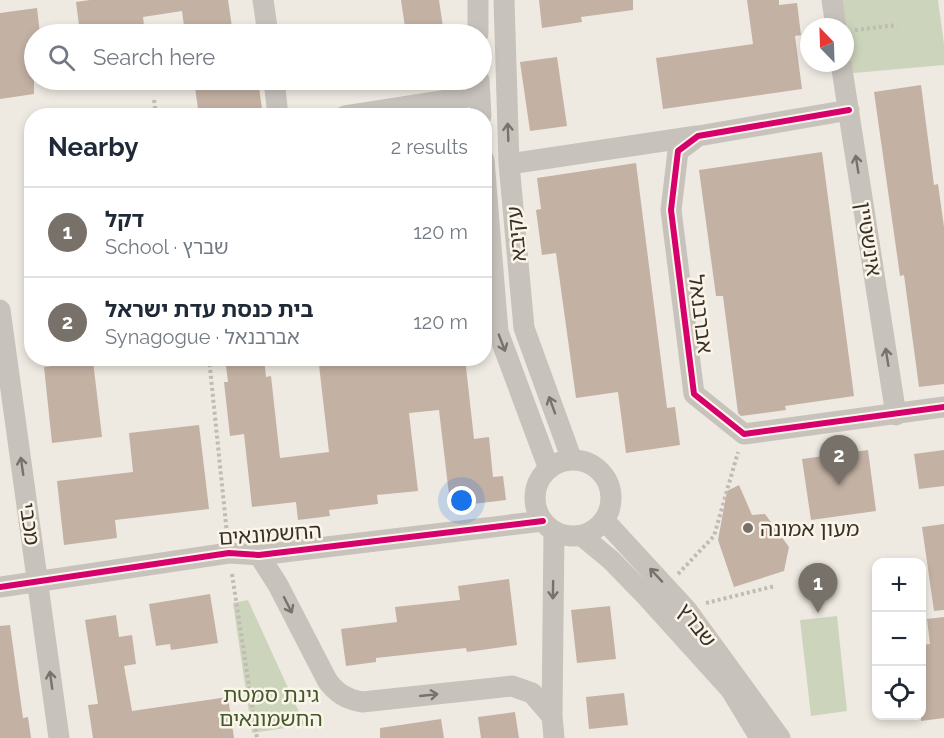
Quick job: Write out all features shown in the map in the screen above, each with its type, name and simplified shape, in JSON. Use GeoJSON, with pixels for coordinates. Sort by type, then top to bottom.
{"type":"FeatureCollection","features":[{"type":"Feature","properties":{"kind":"street"},"geometry":{"type":"LineString","coordinates":[[263,0],[267,24]]}},
{"type":"Feature","properties":{"kind":"street"},"geometry":{"type":"LineString","coordinates":[[478,0],[478,24]]}},
{"type":"Feature","properties":{"kind":"street","name":"עקיבא"},"geometry":{"type":"LineString","coordinates":[[504,0],[509,164],[524,328],[572,460]]}},
{"type":"Feature","properties":{"kind":"street"},"geometry":{"type":"LineString","coordinates":[[831,0],[834,18]]}},
{"type":"Feature","properties":{"kind":"street","name":"אינשטיין"},"geometry":{"type":"LineString","coordinates":[[843,72],[896,415]]}},
{"type":"Feature","properties":{"kind":"street"},"geometry":{"type":"LineString","coordinates":[[275,90],[277,108]]}},
{"type":"Feature","properties":{"kind":"street"},"geometry":{"type":"LineString","coordinates":[[402,108],[480,97]]}},
{"type":"Feature","properties":{"kind":"street"},"geometry":{"type":"LineString","coordinates":[[509,164],[698,136],[849,110]]}},
{"type":"Feature","properties":{"kind":"street","name":"אברבנאל"},"geometry":{"type":"LineString","coordinates":[[698,136],[678,151],[671,210],[694,394],[744,434]]}},
{"type":"Feature","properties":{"kind":"street","name":"עקיבא"},"geometry":{"type":"LineString","coordinates":[[492,258],[498,332],[549,469]]}},
{"type":"Feature","properties":{"kind":"street","name":"מכבי"},"geometry":{"type":"LineString","coordinates":[[0,310],[59,738]]}},
{"type":"Feature","properties":{"kind":"street"},"geometry":{"type":"LineString","coordinates":[[744,434],[944,407]]}},
{"type":"Feature","properties":{"kind":"street"},"geometry":{"type":"LineString","coordinates":[[572,460],[586,462],[598,470],[607,480],[611,494],[610,507],[604,520],[598,527],[582,536],[563,535],[549,526],[536,508],[535,494],[540,480],[549,469],[572,460]]}},
{"type":"Feature","properties":{"kind":"street","name":"שברץ"},"geometry":{"type":"LineString","coordinates":[[604,520],[686,609],[780,738]]}},
{"type":"Feature","properties":{"kind":"street"},"geometry":{"type":"LineString","coordinates":[[549,526],[554,738]]}},
{"type":"Feature","properties":{"kind":"street","name":"החשמונאים"},"geometry":{"type":"LineString","coordinates":[[0,587],[229,553],[259,555],[549,526]]}},
{"type":"Feature","properties":{"kind":"street","name":"שברץ"},"geometry":{"type":"LineString","coordinates":[[582,536],[611,560],[646,596],[731,690],[760,738]]}},
{"type":"Feature","properties":{"kind":"street"},"geometry":{"type":"LineString","coordinates":[[259,555],[278,585],[327,680],[334,691],[348,699],[362,702],[512,686],[531,693],[552,716]]}},
{"type":"Feature","properties":{"kind":"path"},"geometry":{"type":"LineString","coordinates":[[854,30],[897,25]]}},
{"type":"Feature","properties":{"kind":"path"},"geometry":{"type":"LineString","coordinates":[[154,99],[155,108]]}},
{"type":"Feature","properties":{"kind":"path"},"geometry":{"type":"LineString","coordinates":[[209,366],[229,553],[257,738]]}},
{"type":"Feature","properties":{"kind":"path"},"geometry":{"type":"LineString","coordinates":[[667,586],[714,536],[744,434]]}},
{"type":"Feature","properties":{"kind":"path"},"geometry":{"type":"LineString","coordinates":[[686,609],[775,586]]}},
{"type":"Feature","properties":{"kind":"green space"},"geometry":{"type":"Polygon","coordinates":[[[832,0],[938,0],[944,44],[944,65],[843,74],[843,72],[854,72],[854,18],[841,18],[832,0]]]}},
{"type":"Feature","properties":{"kind":"green space","name":"גינת סמטת החשמונאים"},"geometry":{"type":"Polygon","coordinates":[[[248,600],[305,725],[252,733],[233,603],[248,600]]]}},
{"type":"Feature","properties":{"kind":"green space"},"geometry":{"type":"Polygon","coordinates":[[[837,616],[847,711],[811,716],[800,620],[837,616]]]}},
{"type":"Feature","properties":{"kind":"building"},"geometry":{"type":"Polygon","coordinates":[[[90,0],[228,0],[232,24],[184,24],[182,11],[143,17],[144,24],[79,24],[76,2],[90,0]]]}},
{"type":"Feature","properties":{"kind":"building"},"geometry":{"type":"Polygon","coordinates":[[[401,0],[439,0],[443,24],[405,24],[401,0]]]}},
{"type":"Feature","properties":{"kind":"building"},"geometry":{"type":"Polygon","coordinates":[[[539,0],[633,0],[633,10],[581,17],[582,22],[542,28],[539,0]]]}},
{"type":"Feature","properties":{"kind":"building"},"geometry":{"type":"Polygon","coordinates":[[[747,0],[779,0],[779,5],[797,3],[800,35],[795,36],[802,89],[663,109],[656,58],[753,44],[747,0]]]}},
{"type":"Feature","properties":{"kind":"building"},"geometry":{"type":"Polygon","coordinates":[[[37,8],[39,24],[24,24],[24,90],[34,90],[34,94],[0,99],[0,13],[37,8]]]}},
{"type":"Feature","properties":{"kind":"building"},"geometry":{"type":"Polygon","coordinates":[[[557,57],[567,126],[530,131],[520,62],[557,57]]]}},
{"type":"Feature","properties":{"kind":"building"},"geometry":{"type":"Polygon","coordinates":[[[921,85],[934,185],[938,184],[944,227],[944,384],[919,387],[904,275],[900,276],[874,92],[921,85]]]}},
{"type":"Feature","properties":{"kind":"building"},"geometry":{"type":"Polygon","coordinates":[[[195,90],[259,90],[262,108],[198,108],[195,90]]]}},
{"type":"Feature","properties":{"kind":"building"},"geometry":{"type":"Polygon","coordinates":[[[822,152],[854,396],[785,406],[786,410],[741,416],[738,413],[723,296],[716,296],[699,170],[822,152]]]}},
{"type":"Feature","properties":{"kind":"building"},"geometry":{"type":"Polygon","coordinates":[[[636,163],[667,408],[675,407],[680,445],[626,453],[618,392],[576,398],[556,253],[542,255],[536,210],[541,209],[537,178],[636,163]]]}},
{"type":"Feature","properties":{"kind":"building"},"geometry":{"type":"Polygon","coordinates":[[[94,366],[102,437],[52,443],[44,367],[94,366]]]}},
{"type":"Feature","properties":{"kind":"building"},"geometry":{"type":"Polygon","coordinates":[[[226,366],[265,366],[266,377],[271,376],[280,458],[329,452],[319,366],[466,366],[474,439],[489,437],[493,477],[503,476],[506,500],[473,504],[472,501],[450,503],[439,410],[409,413],[418,491],[377,495],[378,504],[329,510],[330,516],[298,520],[296,502],[252,507],[244,434],[230,436],[224,382],[228,382],[226,366]]]}},
{"type":"Feature","properties":{"kind":"building"},"geometry":{"type":"Polygon","coordinates":[[[199,425],[209,509],[115,520],[117,538],[64,545],[57,481],[133,472],[129,433],[199,425]]]}},
{"type":"Feature","properties":{"kind":"building"},"geometry":{"type":"Polygon","coordinates":[[[868,450],[876,511],[811,520],[802,459],[868,450]]]}},
{"type":"Feature","properties":{"kind":"building"},"geometry":{"type":"Polygon","coordinates":[[[944,450],[944,486],[919,489],[914,454],[944,450]]]}},
{"type":"Feature","properties":{"kind":"building","name":"מעון אמונה"},"geometry":{"type":"Polygon","coordinates":[[[739,485],[752,515],[765,514],[789,547],[784,571],[734,587],[718,540],[727,491],[739,485]]]}},
{"type":"Feature","properties":{"kind":"building"},"geometry":{"type":"Polygon","coordinates":[[[944,524],[944,610],[934,611],[922,527],[944,524]]]}},
{"type":"Feature","properties":{"kind":"building"},"geometry":{"type":"Polygon","coordinates":[[[509,579],[517,645],[467,652],[466,648],[376,658],[376,662],[346,666],[341,629],[397,622],[395,607],[460,600],[458,586],[509,579]]]}},
{"type":"Feature","properties":{"kind":"building"},"geometry":{"type":"Polygon","coordinates":[[[210,594],[218,643],[171,650],[170,644],[156,646],[149,604],[210,594]]]}},
{"type":"Feature","properties":{"kind":"building"},"geometry":{"type":"Polygon","coordinates":[[[610,606],[616,659],[577,663],[571,610],[610,606]]]}},
{"type":"Feature","properties":{"kind":"building"},"geometry":{"type":"Polygon","coordinates":[[[116,615],[119,637],[132,635],[136,664],[124,666],[132,711],[228,697],[234,738],[93,738],[88,705],[98,704],[85,620],[116,615]]]}},
{"type":"Feature","properties":{"kind":"building"},"geometry":{"type":"Polygon","coordinates":[[[944,617],[944,718],[921,721],[926,720],[926,644],[930,644],[927,619],[944,617]]]}},
{"type":"Feature","properties":{"kind":"building"},"geometry":{"type":"Polygon","coordinates":[[[10,625],[23,718],[28,717],[31,738],[0,738],[0,626],[10,625]]]}},
{"type":"Feature","properties":{"kind":"building"},"geometry":{"type":"Polygon","coordinates":[[[624,693],[628,725],[589,729],[586,697],[624,693]]]}},
{"type":"Feature","properties":{"kind":"building"},"geometry":{"type":"Polygon","coordinates":[[[515,712],[519,738],[481,738],[478,717],[515,712]]]}},
{"type":"Feature","properties":{"kind":"building"},"geometry":{"type":"Polygon","coordinates":[[[441,719],[444,738],[380,738],[380,728],[441,719]]]}},
{"type":"Feature","properties":{"kind":"cycle path"},"geometry":{"type":"LineString","coordinates":[[849,110],[698,136],[678,151],[671,210],[694,394],[744,434],[944,407]]}},
{"type":"Feature","properties":{"kind":"cycle path"},"geometry":{"type":"LineString","coordinates":[[0,587],[229,553],[259,555],[543,521]]}},
{"type":"Feature","properties":{"kind":"place","name":"בית כנסת עדת ישראל"},"geometry":{"type":"Point","coordinates":[839,485]}},
{"type":"Feature","properties":{"kind":"place","name":"מעון אמונה"},"geometry":{"type":"Point","coordinates":[748,528]}},
{"type":"Feature","properties":{"kind":"place","name":"דקל"},"geometry":{"type":"Point","coordinates":[818,613]}}]}
